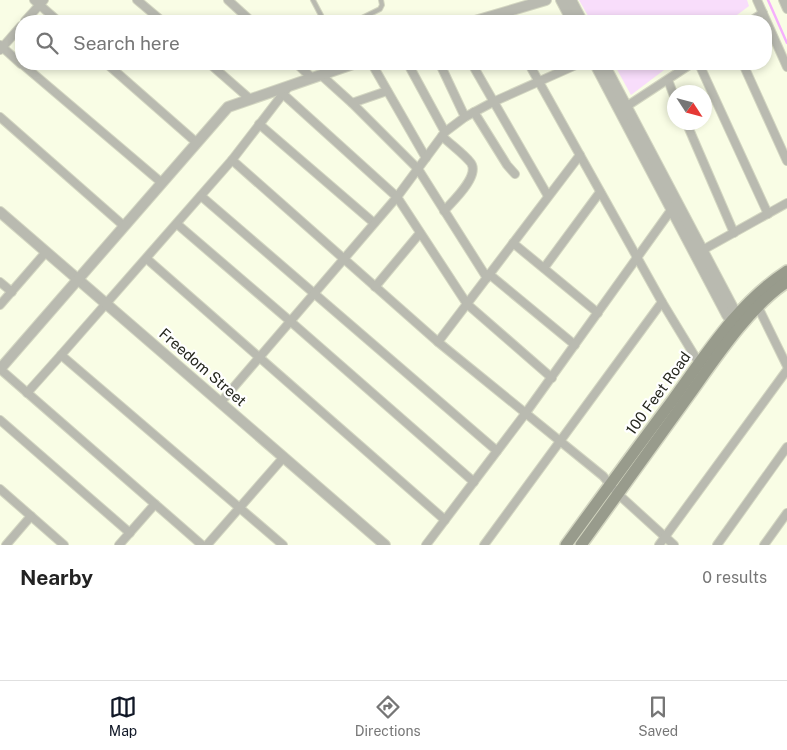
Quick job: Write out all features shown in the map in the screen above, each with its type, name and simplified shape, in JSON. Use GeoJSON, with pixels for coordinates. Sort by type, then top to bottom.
{"type":"FeatureCollection","features":[{"type":"Feature","properties":{"kind":"main road","name":"100 Feet Road"},"geometry":{"type":"LineString","coordinates":[[581,545],[762,289],[787,270]]}},
{"type":"Feature","properties":{"kind":"main road","name":"100 Feet Road"},"geometry":{"type":"LineString","coordinates":[[566,545],[699,363],[738,323],[787,282]]}},
{"type":"Feature","properties":{"kind":"street"},"geometry":{"type":"LineString","coordinates":[[137,0],[155,15]]}},
{"type":"Feature","properties":{"kind":"street"},"geometry":{"type":"LineString","coordinates":[[228,0],[244,15]]}},
{"type":"Feature","properties":{"kind":"street"},"geometry":{"type":"LineString","coordinates":[[507,15],[546,0]]}},
{"type":"Feature","properties":{"kind":"street"},"geometry":{"type":"LineString","coordinates":[[561,0],[569,15]]}},
{"type":"Feature","properties":{"kind":"street"},"geometry":{"type":"LineString","coordinates":[[571,0],[579,15]]}},
{"type":"Feature","properties":{"kind":"street"},"geometry":{"type":"LineString","coordinates":[[757,0],[763,13],[760,15]]}},
{"type":"Feature","properties":{"kind":"street"},"geometry":{"type":"LineString","coordinates":[[783,0],[787,9]]}},
{"type":"Feature","properties":{"kind":"street"},"geometry":{"type":"LineString","coordinates":[[29,15],[39,2],[52,15]]}},
{"type":"Feature","properties":{"kind":"street"},"geometry":{"type":"LineString","coordinates":[[15,33],[1,48],[15,59]]}},
{"type":"Feature","properties":{"kind":"street"},"geometry":{"type":"LineString","coordinates":[[772,33],[787,67]]}},
{"type":"Feature","properties":{"kind":"street"},"geometry":{"type":"LineString","coordinates":[[28,70],[162,183]]}},
{"type":"Feature","properties":{"kind":"street"},"geometry":{"type":"LineString","coordinates":[[114,70],[197,143]]}},
{"type":"Feature","properties":{"kind":"street"},"geometry":{"type":"LineString","coordinates":[[217,70],[250,99]]}},
{"type":"Feature","properties":{"kind":"street"},"geometry":{"type":"LineString","coordinates":[[307,70],[352,103],[418,169],[488,276],[575,345]]}},
{"type":"Feature","properties":{"kind":"street"},"geometry":{"type":"LineString","coordinates":[[202,545],[0,369],[228,107],[286,90],[335,70]]}},
{"type":"Feature","properties":{"kind":"street"},"geometry":{"type":"LineString","coordinates":[[376,70],[426,158]]}},
{"type":"Feature","properties":{"kind":"street"},"geometry":{"type":"LineString","coordinates":[[411,70],[443,134],[470,162],[473,169],[470,181],[444,211]]}},
{"type":"Feature","properties":{"kind":"street"},"geometry":{"type":"LineString","coordinates":[[443,70],[465,117]]}},
{"type":"Feature","properties":{"kind":"street"},"geometry":{"type":"LineString","coordinates":[[475,70],[548,196]]}},
{"type":"Feature","properties":{"kind":"street"},"geometry":{"type":"LineString","coordinates":[[532,70],[662,302],[699,363]]}},
{"type":"Feature","properties":{"kind":"street"},"geometry":{"type":"LineString","coordinates":[[221,402],[397,197],[443,134],[474,112],[565,70]]}},
{"type":"Feature","properties":{"kind":"street"},"geometry":{"type":"LineString","coordinates":[[599,70],[623,109],[738,323]]}},
{"type":"Feature","properties":{"kind":"street"},"geometry":{"type":"LineString","coordinates":[[607,70],[623,109]]}},
{"type":"Feature","properties":{"kind":"street"},"geometry":{"type":"LineString","coordinates":[[623,109],[682,70]]}},
{"type":"Feature","properties":{"kind":"street"},"geometry":{"type":"LineString","coordinates":[[702,70],[768,214]]}},
{"type":"Feature","properties":{"kind":"street"},"geometry":{"type":"LineString","coordinates":[[746,70],[787,161]]}},
{"type":"Feature","properties":{"kind":"street"},"geometry":{"type":"LineString","coordinates":[[668,80],[670,85]]}},
{"type":"Feature","properties":{"kind":"street"},"geometry":{"type":"LineString","coordinates":[[28,393],[232,160],[286,90]]}},
{"type":"Feature","properties":{"kind":"street"},"geometry":{"type":"LineString","coordinates":[[286,90],[397,197],[467,304],[552,378]]}},
{"type":"Feature","properties":{"kind":"street"},"geometry":{"type":"LineString","coordinates":[[352,103],[388,91]]}},
{"type":"Feature","properties":{"kind":"street"},"geometry":{"type":"LineString","coordinates":[[474,112],[507,165],[515,174]]}},
{"type":"Feature","properties":{"kind":"street"},"geometry":{"type":"LineString","coordinates":[[0,117],[124,226]]}},
{"type":"Feature","properties":{"kind":"street"},"geometry":{"type":"LineString","coordinates":[[259,124],[374,222]]}},
{"type":"Feature","properties":{"kind":"street"},"geometry":{"type":"LineString","coordinates":[[689,130],[734,233]]}},
{"type":"Feature","properties":{"kind":"street"},"geometry":{"type":"LineString","coordinates":[[438,342],[580,155]]}},
{"type":"Feature","properties":{"kind":"street"},"geometry":{"type":"LineString","coordinates":[[232,160],[438,342],[603,476],[618,494],[674,545]]}},
{"type":"Feature","properties":{"kind":"street"},"geometry":{"type":"LineString","coordinates":[[544,268],[600,192]]}},
{"type":"Feature","properties":{"kind":"street"},"geometry":{"type":"LineString","coordinates":[[201,196],[497,451]]}},
{"type":"Feature","properties":{"kind":"street"},"geometry":{"type":"LineString","coordinates":[[699,252],[787,203]]}},
{"type":"Feature","properties":{"kind":"street"},"geometry":{"type":"LineString","coordinates":[[426,545],[552,378],[674,206]]}},
{"type":"Feature","properties":{"kind":"street","name":"Freedom Street"},"geometry":{"type":"LineString","coordinates":[[0,212],[385,545]]}},
{"type":"Feature","properties":{"kind":"street"},"geometry":{"type":"LineString","coordinates":[[177,224],[474,482]]}},
{"type":"Feature","properties":{"kind":"street"},"geometry":{"type":"LineString","coordinates":[[375,286],[420,233]]}},
{"type":"Feature","properties":{"kind":"street"},"geometry":{"type":"LineString","coordinates":[[513,243],[598,313]]}},
{"type":"Feature","properties":{"kind":"street"},"geometry":{"type":"LineString","coordinates":[[0,305],[46,252]]}},
{"type":"Feature","properties":{"kind":"street"},"geometry":{"type":"LineString","coordinates":[[147,259],[445,520]]}},
{"type":"Feature","properties":{"kind":"street"},"geometry":{"type":"LineString","coordinates":[[0,282],[12,292]]}},
{"type":"Feature","properties":{"kind":"street"},"geometry":{"type":"LineString","coordinates":[[484,545],[662,302]]}},
{"type":"Feature","properties":{"kind":"street"},"geometry":{"type":"LineString","coordinates":[[659,545],[787,368],[758,307]]}},
{"type":"Feature","properties":{"kind":"street"},"geometry":{"type":"LineString","coordinates":[[61,355],[283,545]]}},
{"type":"Feature","properties":{"kind":"street"},"geometry":{"type":"LineString","coordinates":[[0,420],[130,533]]}},
{"type":"Feature","properties":{"kind":"street"},"geometry":{"type":"LineString","coordinates":[[717,545],[787,447]]}},
{"type":"Feature","properties":{"kind":"street"},"geometry":{"type":"LineString","coordinates":[[207,545],[283,458]]}},
{"type":"Feature","properties":{"kind":"street"},"geometry":{"type":"LineString","coordinates":[[0,490],[32,516],[60,544]]}},
{"type":"Feature","properties":{"kind":"street"},"geometry":{"type":"LineString","coordinates":[[119,545],[155,504]]}},
{"type":"Feature","properties":{"kind":"street"},"geometry":{"type":"LineString","coordinates":[[764,545],[787,513]]}},
{"type":"Feature","properties":{"kind":"street"},"geometry":{"type":"LineString","coordinates":[[6,545],[32,516]]}},
{"type":"Feature","properties":{"kind":"lane"},"geometry":{"type":"LineString","coordinates":[[313,0],[321,15]]}},
{"type":"Feature","properties":{"kind":"lane"},"geometry":{"type":"LineString","coordinates":[[368,15],[380,9],[382,0]]}},
{"type":"Feature","properties":{"kind":"shaded area"},"geometry":{"type":"Polygon","coordinates":[[[579,0],[747,0],[749,6],[737,15],[588,15],[579,0]]]}},
{"type":"Feature","properties":{"kind":"shaded area"},"geometry":{"type":"Polygon","coordinates":[[[617,70],[664,70],[631,95],[617,70]]]}},
{"type":"Feature","properties":{"kind":"waterway"},"geometry":{"type":"LineString","coordinates":[[768,0],[787,43]]}}]}
